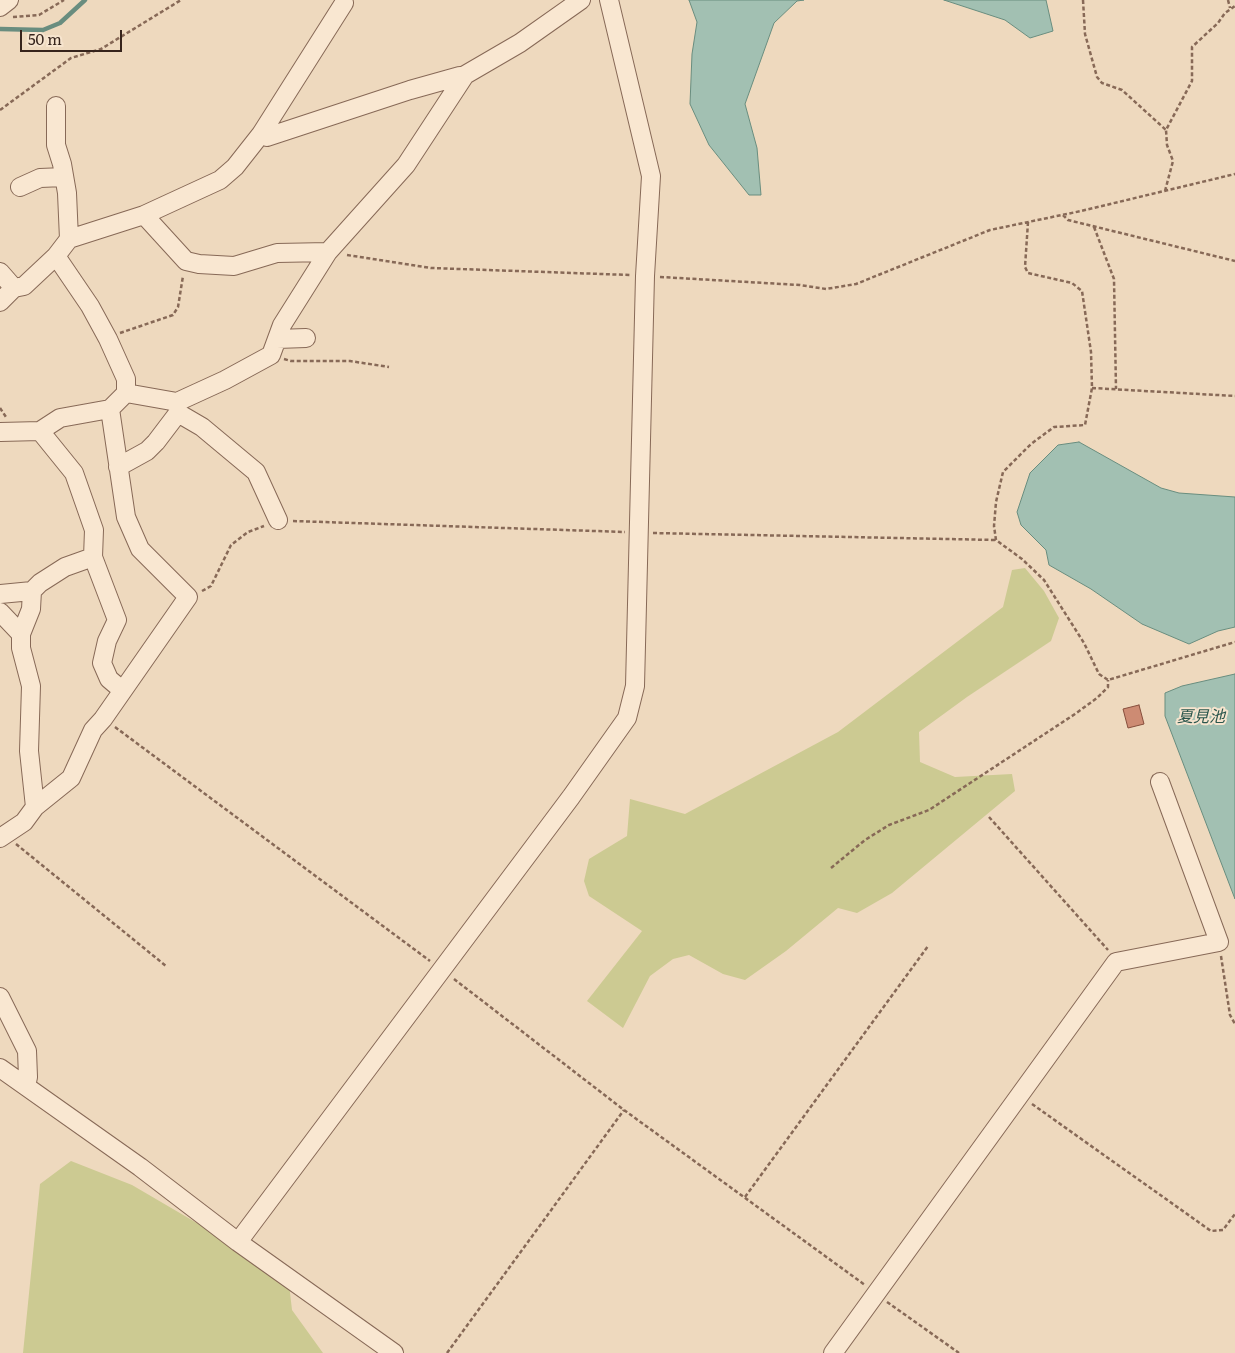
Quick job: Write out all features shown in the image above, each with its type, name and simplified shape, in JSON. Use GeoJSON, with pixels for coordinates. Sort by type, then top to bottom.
{"type":"FeatureCollection","features":[{"type":"Feature","properties":{"kind":"street"},"geometry":{"type":"LineString","coordinates":[[274,347],[282,325],[328,252],[406,165],[463,77],[520,42],[581,0]]}},
{"type":"Feature","properties":{"kind":"street"},"geometry":{"type":"LineString","coordinates":[[238,1242],[628,718],[634,686],[645,276],[651,176],[609,0]]}},
{"type":"Feature","properties":{"kind":"street"},"geometry":{"type":"LineString","coordinates":[[0,302],[14,288],[24,286],[56,256],[69,240],[144,215],[220,180],[235,167],[262,134],[344,4]]}},
{"type":"Feature","properties":{"kind":"street"},"geometry":{"type":"LineString","coordinates":[[262,134],[267,137],[410,90],[460,76],[463,77]]}},
{"type":"Feature","properties":{"kind":"street"},"geometry":{"type":"LineString","coordinates":[[56,106],[56,145],[64,177],[69,240]]}},
{"type":"Feature","properties":{"kind":"street"},"geometry":{"type":"LineString","coordinates":[[20,188],[40,178],[64,177]]}},
{"type":"Feature","properties":{"kind":"street"},"geometry":{"type":"LineString","coordinates":[[144,215],[186,261],[221,267],[234,266],[277,253],[328,252]]}},
{"type":"Feature","properties":{"kind":"street"},"geometry":{"type":"LineString","coordinates":[[0,432],[40,431],[60,418],[110,409],[126,393],[126,379],[107,337],[90,306],[56,256]]}},
{"type":"Feature","properties":{"kind":"street"},"geometry":{"type":"LineString","coordinates":[[0,272],[14,288]]}},
{"type":"Feature","properties":{"kind":"street"},"geometry":{"type":"LineString","coordinates":[[118,467],[147,451],[177,407],[225,380],[274,347],[306,338]]}},
{"type":"Feature","properties":{"kind":"street"},"geometry":{"type":"LineString","coordinates":[[126,393],[177,407],[256,472],[278,520]]}},
{"type":"Feature","properties":{"kind":"street"},"geometry":{"type":"LineString","coordinates":[[2,836],[24,822],[35,807],[71,778],[93,730],[188,597],[140,549],[126,517],[110,409]]}},
{"type":"Feature","properties":{"kind":"street"},"geometry":{"type":"LineString","coordinates":[[40,431],[74,473],[94,530],[93,557],[117,620],[106,641],[102,663],[109,679],[122,690]]}},
{"type":"Feature","properties":{"kind":"street"},"geometry":{"type":"LineString","coordinates":[[0,594],[32,590],[65,567],[93,557]]}},
{"type":"Feature","properties":{"kind":"street"},"geometry":{"type":"LineString","coordinates":[[32,590],[30,609],[21,634],[21,648],[30,686],[29,751],[35,807]]}},
{"type":"Feature","properties":{"kind":"street"},"geometry":{"type":"LineString","coordinates":[[0,612],[21,634]]}},
{"type":"Feature","properties":{"kind":"street"},"geometry":{"type":"LineString","coordinates":[[833,1353],[1116,962],[1219,942],[1160,782]]}},
{"type":"Feature","properties":{"kind":"street"},"geometry":{"type":"LineString","coordinates":[[0,997],[27,1051],[28,1077],[26,1086]]}},
{"type":"Feature","properties":{"kind":"street"},"geometry":{"type":"LineString","coordinates":[[0,1068],[140,1167],[238,1242],[394,1353]]}},
{"type":"Feature","properties":{"kind":"path"},"geometry":{"type":"LineString","coordinates":[[6,8],[28,17],[39,15],[64,0]]}},
{"type":"Feature","properties":{"kind":"path"},"geometry":{"type":"LineString","coordinates":[[0,110],[71,58],[101,49],[181,0]]}},
{"type":"Feature","properties":{"kind":"path"},"geometry":{"type":"LineString","coordinates":[[1083,0],[1085,34],[1097,77],[1102,83],[1122,90],[1166,130]]}},
{"type":"Feature","properties":{"kind":"path"},"geometry":{"type":"LineString","coordinates":[[1228,0],[1230,9]]}},
{"type":"Feature","properties":{"kind":"path"},"geometry":{"type":"LineString","coordinates":[[1165,191],[1173,161],[1167,145],[1166,130],[1192,81],[1192,47],[1235,6]]}},
{"type":"Feature","properties":{"kind":"path"},"geometry":{"type":"LineString","coordinates":[[328,252],[431,268],[645,276],[800,285],[826,289],[856,284],[990,230],[1063,215],[1235,174]]}},
{"type":"Feature","properties":{"kind":"path"},"geometry":{"type":"LineString","coordinates":[[1063,215],[1068,220],[1094,227],[1235,261]]}},
{"type":"Feature","properties":{"kind":"path"},"geometry":{"type":"LineString","coordinates":[[996,540],[994,526],[996,502],[1003,472],[1031,444],[1054,427],[1084,425],[1092,388],[1091,352],[1082,291],[1072,283],[1028,273],[1025,267],[1028,222]]}},
{"type":"Feature","properties":{"kind":"path"},"geometry":{"type":"LineString","coordinates":[[1094,227],[1114,279],[1116,389]]}},
{"type":"Feature","properties":{"kind":"path"},"geometry":{"type":"LineString","coordinates":[[107,337],[173,315],[178,307],[186,261]]}},
{"type":"Feature","properties":{"kind":"path"},"geometry":{"type":"LineString","coordinates":[[274,347],[291,361],[350,361],[389,367]]}},
{"type":"Feature","properties":{"kind":"path"},"geometry":{"type":"LineString","coordinates":[[1092,388],[1235,396]]}},
{"type":"Feature","properties":{"kind":"path"},"geometry":{"type":"LineString","coordinates":[[188,597],[211,586],[231,545],[248,532],[278,520],[639,533],[996,540],[1022,559],[1044,580],[1084,643],[1099,674],[1108,680]]}},
{"type":"Feature","properties":{"kind":"path"},"geometry":{"type":"LineString","coordinates":[[1108,680],[1235,642]]}},
{"type":"Feature","properties":{"kind":"path"},"geometry":{"type":"LineString","coordinates":[[831,868],[865,840],[889,824],[929,810],[1075,714],[1108,687],[1108,680]]}},
{"type":"Feature","properties":{"kind":"path"},"geometry":{"type":"LineString","coordinates":[[103,718],[441,969],[624,1110],[959,1353]]}},
{"type":"Feature","properties":{"kind":"path"},"geometry":{"type":"LineString","coordinates":[[989,817],[1055,888],[1116,962]]}},
{"type":"Feature","properties":{"kind":"path"},"geometry":{"type":"LineString","coordinates":[[2,836],[166,966]]}},
{"type":"Feature","properties":{"kind":"path"},"geometry":{"type":"LineString","coordinates":[[1219,942],[1230,1015],[1235,1024]]}},
{"type":"Feature","properties":{"kind":"path"},"geometry":{"type":"LineString","coordinates":[[745,1197],[928,946]]}},
{"type":"Feature","properties":{"kind":"path"},"geometry":{"type":"LineString","coordinates":[[1020,1095],[1211,1231],[1223,1230],[1235,1214]]}},
{"type":"Feature","properties":{"kind":"path"},"geometry":{"type":"LineString","coordinates":[[447,1353],[624,1110]]}},
{"type":"Feature","properties":{"kind":"shaded area"},"geometry":{"type":"Polygon","coordinates":[[[1025,568],[1044,591],[1059,618],[1051,641],[967,697],[919,732],[920,762],[955,777],[1012,774],[1015,791],[892,893],[857,913],[838,908],[786,951],[745,980],[723,974],[689,955],[673,959],[650,976],[623,1028],[587,1001],[642,931],[589,896],[584,881],[589,859],[627,836],[630,799],[685,814],[838,732],[1003,607],[1012,570],[1025,568]]]}},
{"type":"Feature","properties":{"kind":"shaded area"},"geometry":{"type":"Polygon","coordinates":[[[71,1161],[132,1185],[202,1226],[289,1284],[292,1310],[323,1353],[23,1353],[40,1184],[71,1161]]]}},
{"type":"Feature","properties":{"kind":"water"},"geometry":{"type":"Polygon","coordinates":[[[689,0],[804,0],[797,1],[774,23],[745,104],[757,148],[761,195],[749,195],[709,145],[690,104],[692,54],[697,22],[689,0]]]}},
{"type":"Feature","properties":{"kind":"water"},"geometry":{"type":"Polygon","coordinates":[[[944,0],[1046,0],[1053,31],[1030,38],[1005,20],[944,0]]]}},
{"type":"Feature","properties":{"kind":"water"},"geometry":{"type":"Polygon","coordinates":[[[1079,442],[1161,488],[1179,493],[1235,497],[1235,627],[1218,631],[1189,644],[1142,624],[1091,589],[1049,565],[1046,550],[1021,525],[1017,512],[1030,473],[1058,445],[1079,442]]]}},
{"type":"Feature","properties":{"kind":"water","name":"夏見池"},"geometry":{"type":"Polygon","coordinates":[[[1235,674],[1235,899],[1165,716],[1165,693],[1182,686],[1235,674]]]}},
{"type":"Feature","properties":{"kind":"building"},"geometry":{"type":"Polygon","coordinates":[[[1139,705],[1144,724],[1128,728],[1123,709],[1139,705]]]}},
{"type":"Feature","properties":{"kind":"waterway"},"geometry":{"type":"LineString","coordinates":[[0,29],[43,30],[60,23],[85,0]]}}]}
